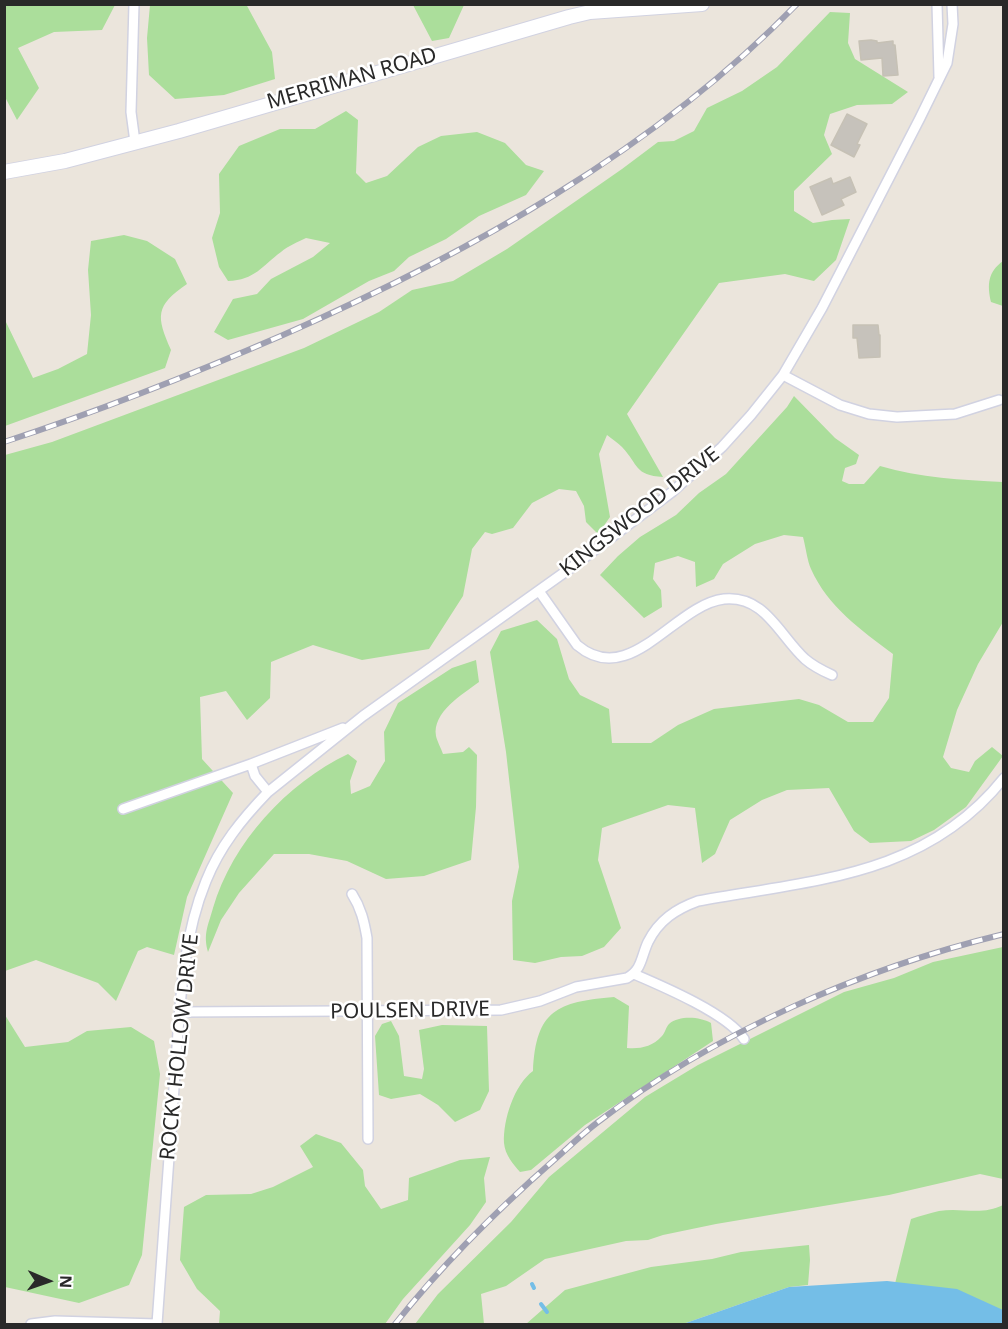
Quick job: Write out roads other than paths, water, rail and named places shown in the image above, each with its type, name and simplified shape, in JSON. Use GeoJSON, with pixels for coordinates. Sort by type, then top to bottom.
{"type":"FeatureCollection","features":[{"type":"Feature","properties":{"kind":"main road","name":"MERRIMAN ROAD"},"geometry":{"type":"LineString","coordinates":[[4,172],[65,161],[135,142],[586,9],[702,4]]}},
{"type":"Feature","properties":{"kind":"street"},"geometry":{"type":"LineString","coordinates":[[134,4],[131,112],[135,142]]}},
{"type":"Feature","properties":{"kind":"street","name":"KINGSWOOD DRIVE"},"geometry":{"type":"LineString","coordinates":[[937,4],[939,77]]}},
{"type":"Feature","properties":{"kind":"street","name":"KINGSWOOD DRIVE"},"geometry":{"type":"LineString","coordinates":[[268,792],[354,724],[672,492],[698,471],[744,423],[783,375],[822,308],[907,145],[946,63],[953,24],[952,4]]}},
{"type":"Feature","properties":{"kind":"street"},"geometry":{"type":"LineString","coordinates":[[783,375],[840,405],[868,414],[897,417],[955,414],[999,400]]}},
{"type":"Feature","properties":{"kind":"street"},"geometry":{"type":"LineString","coordinates":[[539,591],[577,645],[598,657],[610,658],[641,649],[696,610],[715,601],[735,599],[763,610],[806,660],[832,675]]}},
{"type":"Feature","properties":{"kind":"street","name":"KINGSWOOD DRIVE"},"geometry":{"type":"LineString","coordinates":[[123,809],[251,764],[354,724]]}},
{"type":"Feature","properties":{"kind":"street"},"geometry":{"type":"LineString","coordinates":[[251,764],[255,776],[268,792]]}},
{"type":"Feature","properties":{"kind":"street"},"geometry":{"type":"LineString","coordinates":[[744,1039],[740,1033],[719,1018],[679,993],[634,974],[641,966],[647,944],[666,918],[683,906],[698,901],[854,873],[881,865],[931,842],[953,827],[1004,778]]}},
{"type":"Feature","properties":{"kind":"street","name":"ROCKY HOLLOW DRIVE"},"geometry":{"type":"LineString","coordinates":[[157,1324],[186,950],[194,914],[206,880],[222,848],[241,820],[268,792]]}},
{"type":"Feature","properties":{"kind":"street"},"geometry":{"type":"LineString","coordinates":[[351,894],[359,905],[367,938],[368,1139]]}},
{"type":"Feature","properties":{"kind":"street","name":"POULSEN DRIVE"},"geometry":{"type":"LineString","coordinates":[[180,1012],[501,1010],[540,1001],[576,987],[627,978],[634,974]]}},
{"type":"Feature","properties":{"kind":"street"},"geometry":{"type":"LineString","coordinates":[[31,1324],[55,1321],[157,1324]]}},
{"type":"Feature","properties":{"kind":"water"},"geometry":{"type":"Polygon","coordinates":[[[887,1281],[957,1289],[1003,1310],[1003,1324],[683,1324],[789,1287],[887,1281]]]}},
{"type":"Feature","properties":{"kind":"waterway"},"geometry":{"type":"LineString","coordinates":[[532,1284],[534,1288]]}},
{"type":"Feature","properties":{"kind":"waterway"},"geometry":{"type":"LineString","coordinates":[[541,1304],[547,1312]]}},
{"type":"Feature","properties":{"kind":"railway"},"geometry":{"type":"LineString","coordinates":[[4,442],[145,392],[283,335],[353,303],[490,233],[621,152],[683,106],[741,57],[797,4]]}},
{"type":"Feature","properties":{"kind":"railway"},"geometry":{"type":"LineString","coordinates":[[395,1324],[470,1239],[511,1199],[586,1131],[643,1090],[740,1032],[791,1007],[896,965],[1004,934]]}}]}
